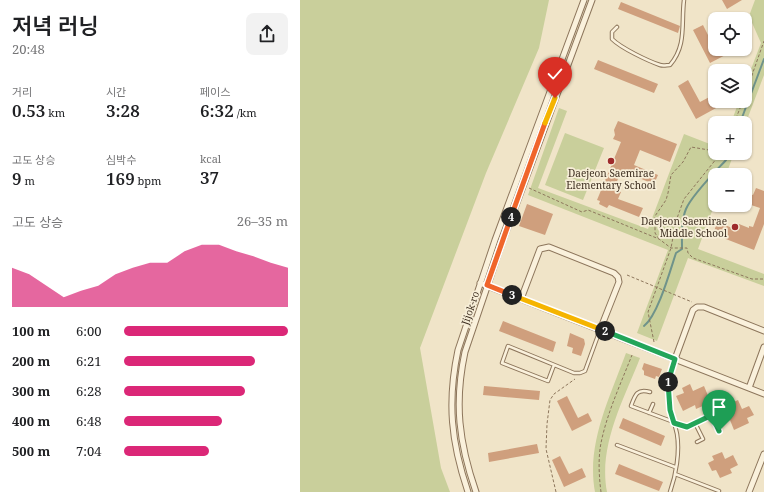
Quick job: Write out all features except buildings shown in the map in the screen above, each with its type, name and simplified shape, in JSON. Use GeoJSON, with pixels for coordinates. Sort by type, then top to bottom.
{"type":"FeatureCollection","features":[{"type":"Feature","properties":{"kind":"street","name":"Jijok-ro"},"geometry":{"type":"LineString","coordinates":[[468,492],[457,455],[453,433],[451,399],[454,367],[458,350],[480,283],[584,0]]}},
{"type":"Feature","properties":{"kind":"street","name":"Jijok-ro"},"geometry":{"type":"LineString","coordinates":[[476,492],[464,453],[460,432],[458,399],[465,352],[487,285],[592,0]]}},
{"type":"Feature","properties":{"kind":"street"},"geometry":{"type":"LineString","coordinates":[[521,299],[540,249],[549,247],[614,273],[618,277],[618,282],[600,330]]}},
{"type":"Feature","properties":{"kind":"street"},"geometry":{"type":"LineString","coordinates":[[480,283],[764,394]]}},
{"type":"Feature","properties":{"kind":"street"},"geometry":{"type":"LineString","coordinates":[[675,359],[693,310],[697,307],[704,307],[764,331]]}},
{"type":"Feature","properties":{"kind":"street"},"geometry":{"type":"LineString","coordinates":[[749,388],[764,347]]}},
{"type":"Feature","properties":{"kind":"street"},"geometry":{"type":"LineString","coordinates":[[749,492],[764,454]]}},
{"type":"Feature","properties":{"kind":"lane"},"geometry":{"type":"LineString","coordinates":[[617,27],[612,32],[612,39],[617,44],[661,65],[670,65],[675,60],[682,40],[683,0]]}},
{"type":"Feature","properties":{"kind":"lane"},"geometry":{"type":"LineString","coordinates":[[554,365],[548,381],[502,363],[508,346],[574,373],[580,373],[585,371],[600,330]]}},
{"type":"Feature","properties":{"kind":"lane"},"geometry":{"type":"LineString","coordinates":[[670,492],[676,467],[677,435],[670,410],[668,379],[675,359]]}},
{"type":"Feature","properties":{"kind":"lane"},"geometry":{"type":"LineString","coordinates":[[650,392],[644,390],[640,391],[635,395],[631,406],[687,427],[712,415],[719,431]]}},
{"type":"Feature","properties":{"kind":"lane"},"geometry":{"type":"LineString","coordinates":[[649,413],[653,404]]}},
{"type":"Feature","properties":{"kind":"lane"},"geometry":{"type":"LineString","coordinates":[[695,423],[703,439],[697,442]]}},
{"type":"Feature","properties":{"kind":"lane"},"geometry":{"type":"LineString","coordinates":[[617,445],[676,467]]}},
{"type":"Feature","properties":{"kind":"lane"},"geometry":{"type":"LineString","coordinates":[[675,474],[719,491]]}},
{"type":"Feature","properties":{"kind":"path"},"geometry":{"type":"LineString","coordinates":[[752,75],[764,41]]}},
{"type":"Feature","properties":{"kind":"path"},"geometry":{"type":"LineString","coordinates":[[659,239],[655,233],[655,216],[666,200],[671,175],[684,162],[691,147],[708,150]]}},
{"type":"Feature","properties":{"kind":"path"},"geometry":{"type":"LineString","coordinates":[[654,342],[648,312],[671,248],[676,221],[684,200],[715,160]]}},
{"type":"Feature","properties":{"kind":"path"},"geometry":{"type":"LineString","coordinates":[[527,187],[582,212],[588,210],[659,239],[671,248],[687,248],[688,253],[693,258],[752,279],[764,279]]}},
{"type":"Feature","properties":{"kind":"path"},"geometry":{"type":"LineString","coordinates":[[627,275],[692,302]]}},
{"type":"Feature","properties":{"kind":"path"},"geometry":{"type":"LineString","coordinates":[[601,492],[601,443],[610,412],[632,355]]}},
{"type":"Feature","properties":{"kind":"path"},"geometry":{"type":"LineString","coordinates":[[556,492],[546,449],[550,400],[554,394],[575,379]]}},
{"type":"Feature","properties":{"kind":"green space"},"geometry":{"type":"Polygon","coordinates":[[[300,0],[549,0],[539,48],[486,173],[420,348],[441,468],[450,492],[300,492],[300,0]]]}},
{"type":"Feature","properties":{"kind":"green space"},"geometry":{"type":"Polygon","coordinates":[[[755,0],[764,0],[764,75],[752,107],[752,67],[761,43],[752,23],[752,12],[750,12],[755,0]]]}},
{"type":"Feature","properties":{"kind":"green space"},"geometry":{"type":"Polygon","coordinates":[[[559,108],[567,111],[538,188],[648,229],[684,134],[708,143],[708,160],[731,160],[729,168],[708,168],[708,212],[712,212],[698,249],[764,274],[764,286],[688,258],[657,341],[637,333],[668,250],[528,195],[559,108]]]}},
{"type":"Feature","properties":{"kind":"green space"},"geometry":{"type":"Polygon","coordinates":[[[736,108],[751,108],[748,116],[734,116],[736,108]]]}},
{"type":"Feature","properties":{"kind":"green space"},"geometry":{"type":"Polygon","coordinates":[[[565,133],[604,148],[583,200],[545,185],[565,133]]]}},
{"type":"Feature","properties":{"kind":"green space"},"geometry":{"type":"Polygon","coordinates":[[[626,353],[640,358],[620,406],[609,440],[605,475],[607,492],[595,492],[593,474],[594,456],[601,421],[626,353]]]}},
{"type":"Feature","properties":{"kind":"waterway"},"geometry":{"type":"LineString","coordinates":[[743,116],[764,59]]}},
{"type":"Feature","properties":{"kind":"waterway"},"geometry":{"type":"LineString","coordinates":[[644,326],[659,303],[676,253],[682,249],[682,234],[686,209],[698,191],[726,160]]}},
{"type":"Feature","properties":{"kind":"place","name":"Daejeon Saemirae Elementary School"},"geometry":{"type":"Point","coordinates":[611,161]}},
{"type":"Feature","properties":{"kind":"place","name":"Daejeon Saemirae Middle School"},"geometry":{"type":"Point","coordinates":[735,227]}},
{"type":"Feature","properties":{"kind":"route"},"geometry":{"type":"LineString","coordinates":[[555,98],[487,285],[675,359],[668,379],[670,410],[674,423],[687,427],[712,415],[719,431]]}}]}
